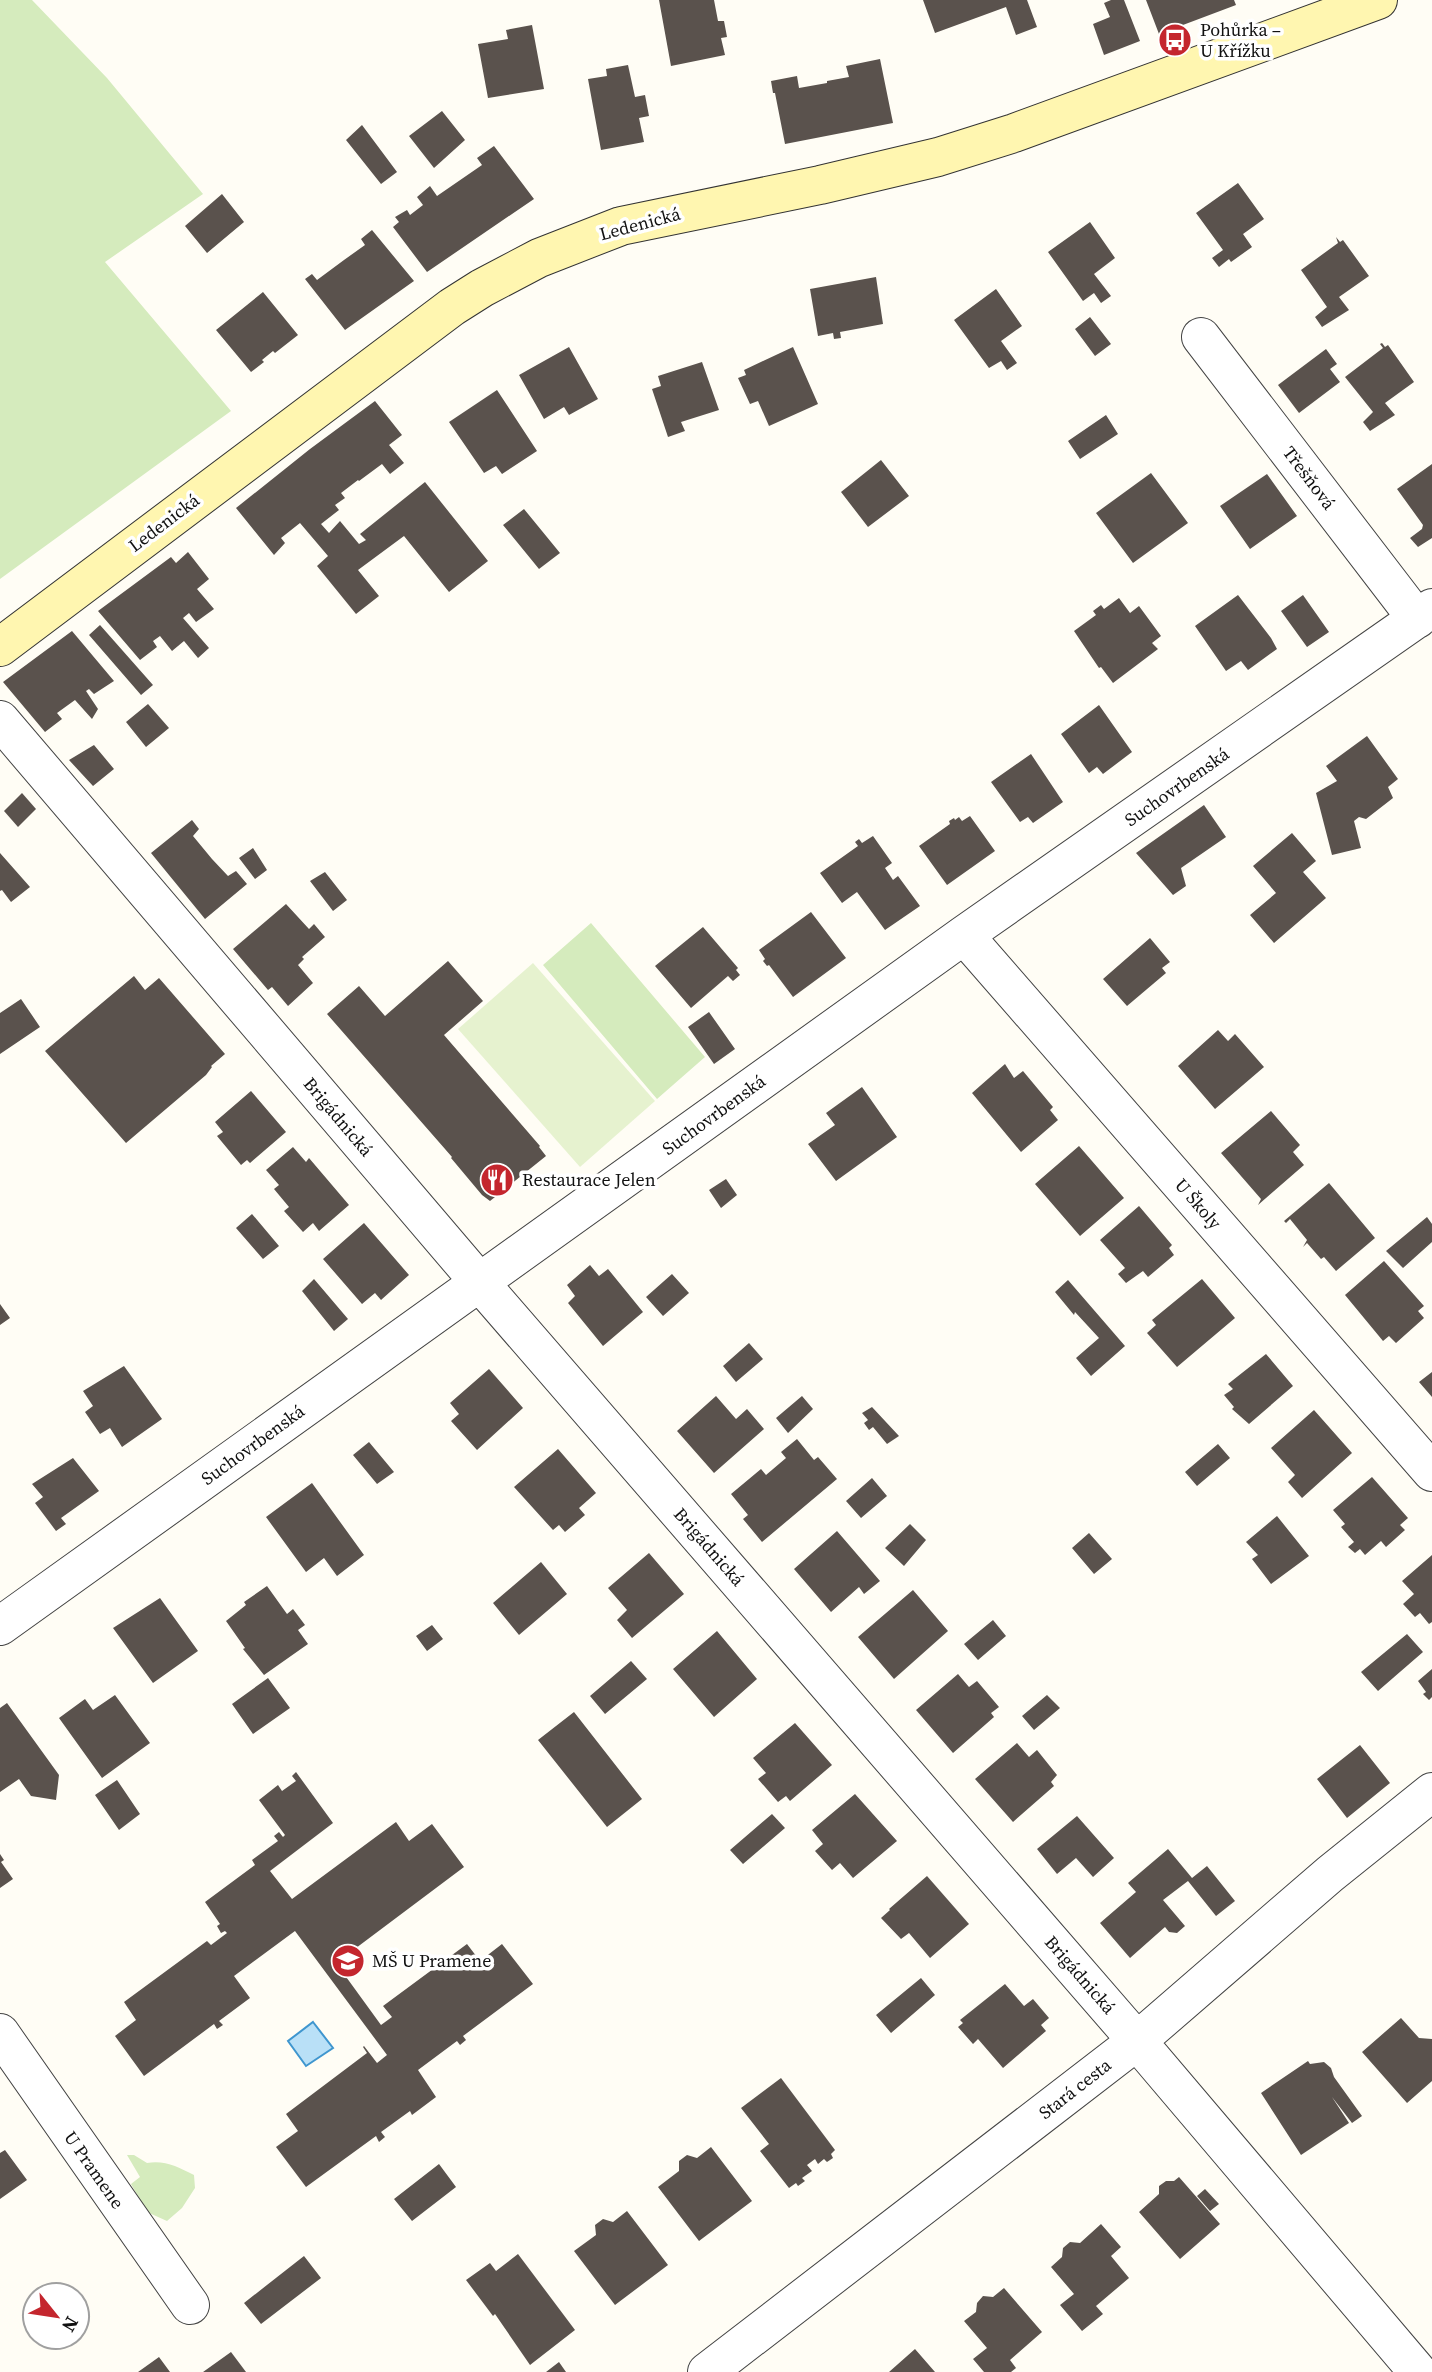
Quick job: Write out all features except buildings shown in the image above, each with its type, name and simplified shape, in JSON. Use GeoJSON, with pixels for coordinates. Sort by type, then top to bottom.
{"type":"FeatureCollection","features":[{"type":"Feature","properties":{"kind":"main road","name":"Ledenická"},"geometry":{"type":"LineString","coordinates":[[0,647],[452,307],[539,258],[621,226],[820,185],[950,153],[1014,133],[1378,0]]}},
{"type":"Feature","properties":{"kind":"street","name":"Třešňová"},"geometry":{"type":"LineString","coordinates":[[1201,337],[1424,614]]}},
{"type":"Feature","properties":{"kind":"street","name":"Suchovrbenská"},"geometry":{"type":"LineString","coordinates":[[0,1626],[964,936],[1424,614]]}},
{"type":"Feature","properties":{"kind":"street","name":"Brigádnická"},"geometry":{"type":"LineString","coordinates":[[0,720],[480,1283],[1137,2040],[1418,2372]]}},
{"type":"Feature","properties":{"kind":"street","name":"U Školy"},"geometry":{"type":"LineString","coordinates":[[964,936],[1432,1472]]}},
{"type":"Feature","properties":{"kind":"street","name":"Stará cesta"},"geometry":{"type":"LineString","coordinates":[[707,2372],[1137,2040],[1432,1791]]}},
{"type":"Feature","properties":{"kind":"street","name":"U Pramene"},"geometry":{"type":"LineString","coordinates":[[0,2033],[190,2305]]}},
{"type":"Feature","properties":{"kind":"green space"},"geometry":{"type":"Polygon","coordinates":[[[0,0],[32,0],[107,78],[203,194],[105,262],[231,411],[0,579],[0,0]]]}},
{"type":"Feature","properties":{"kind":"green space"},"geometry":{"type":"Polygon","coordinates":[[[591,923],[705,1057],[657,1099],[543,965],[591,923]]]}},
{"type":"Feature","properties":{"kind":"green space"},"geometry":{"type":"Polygon","coordinates":[[[533,963],[655,1101],[580,1167],[458,1029],[533,963]]]}},
{"type":"Feature","properties":{"kind":"green space"},"geometry":{"type":"Polygon","coordinates":[[[127,2155],[134,2155],[147,2163],[171,2165],[194,2175],[195,2188],[182,2208],[167,2221],[147,2212],[131,2184],[140,2177],[127,2155]]]}},
{"type":"Feature","properties":{"kind":"water"},"geometry":{"type":"Polygon","coordinates":[[[313,2022],[333,2048],[306,2066],[288,2041],[313,2022]]]}},
{"type":"Feature","properties":{"kind":"place","name":"Pohůrka – U Křížku"},"geometry":{"type":"Point","coordinates":[1175,40]}},
{"type":"Feature","properties":{"kind":"place","name":"Restaurace Jelen"},"geometry":{"type":"Point","coordinates":[497,1180]}},
{"type":"Feature","properties":{"kind":"place","name":"MŠ U Pramene"},"geometry":{"type":"Point","coordinates":[348,1961]}}]}
